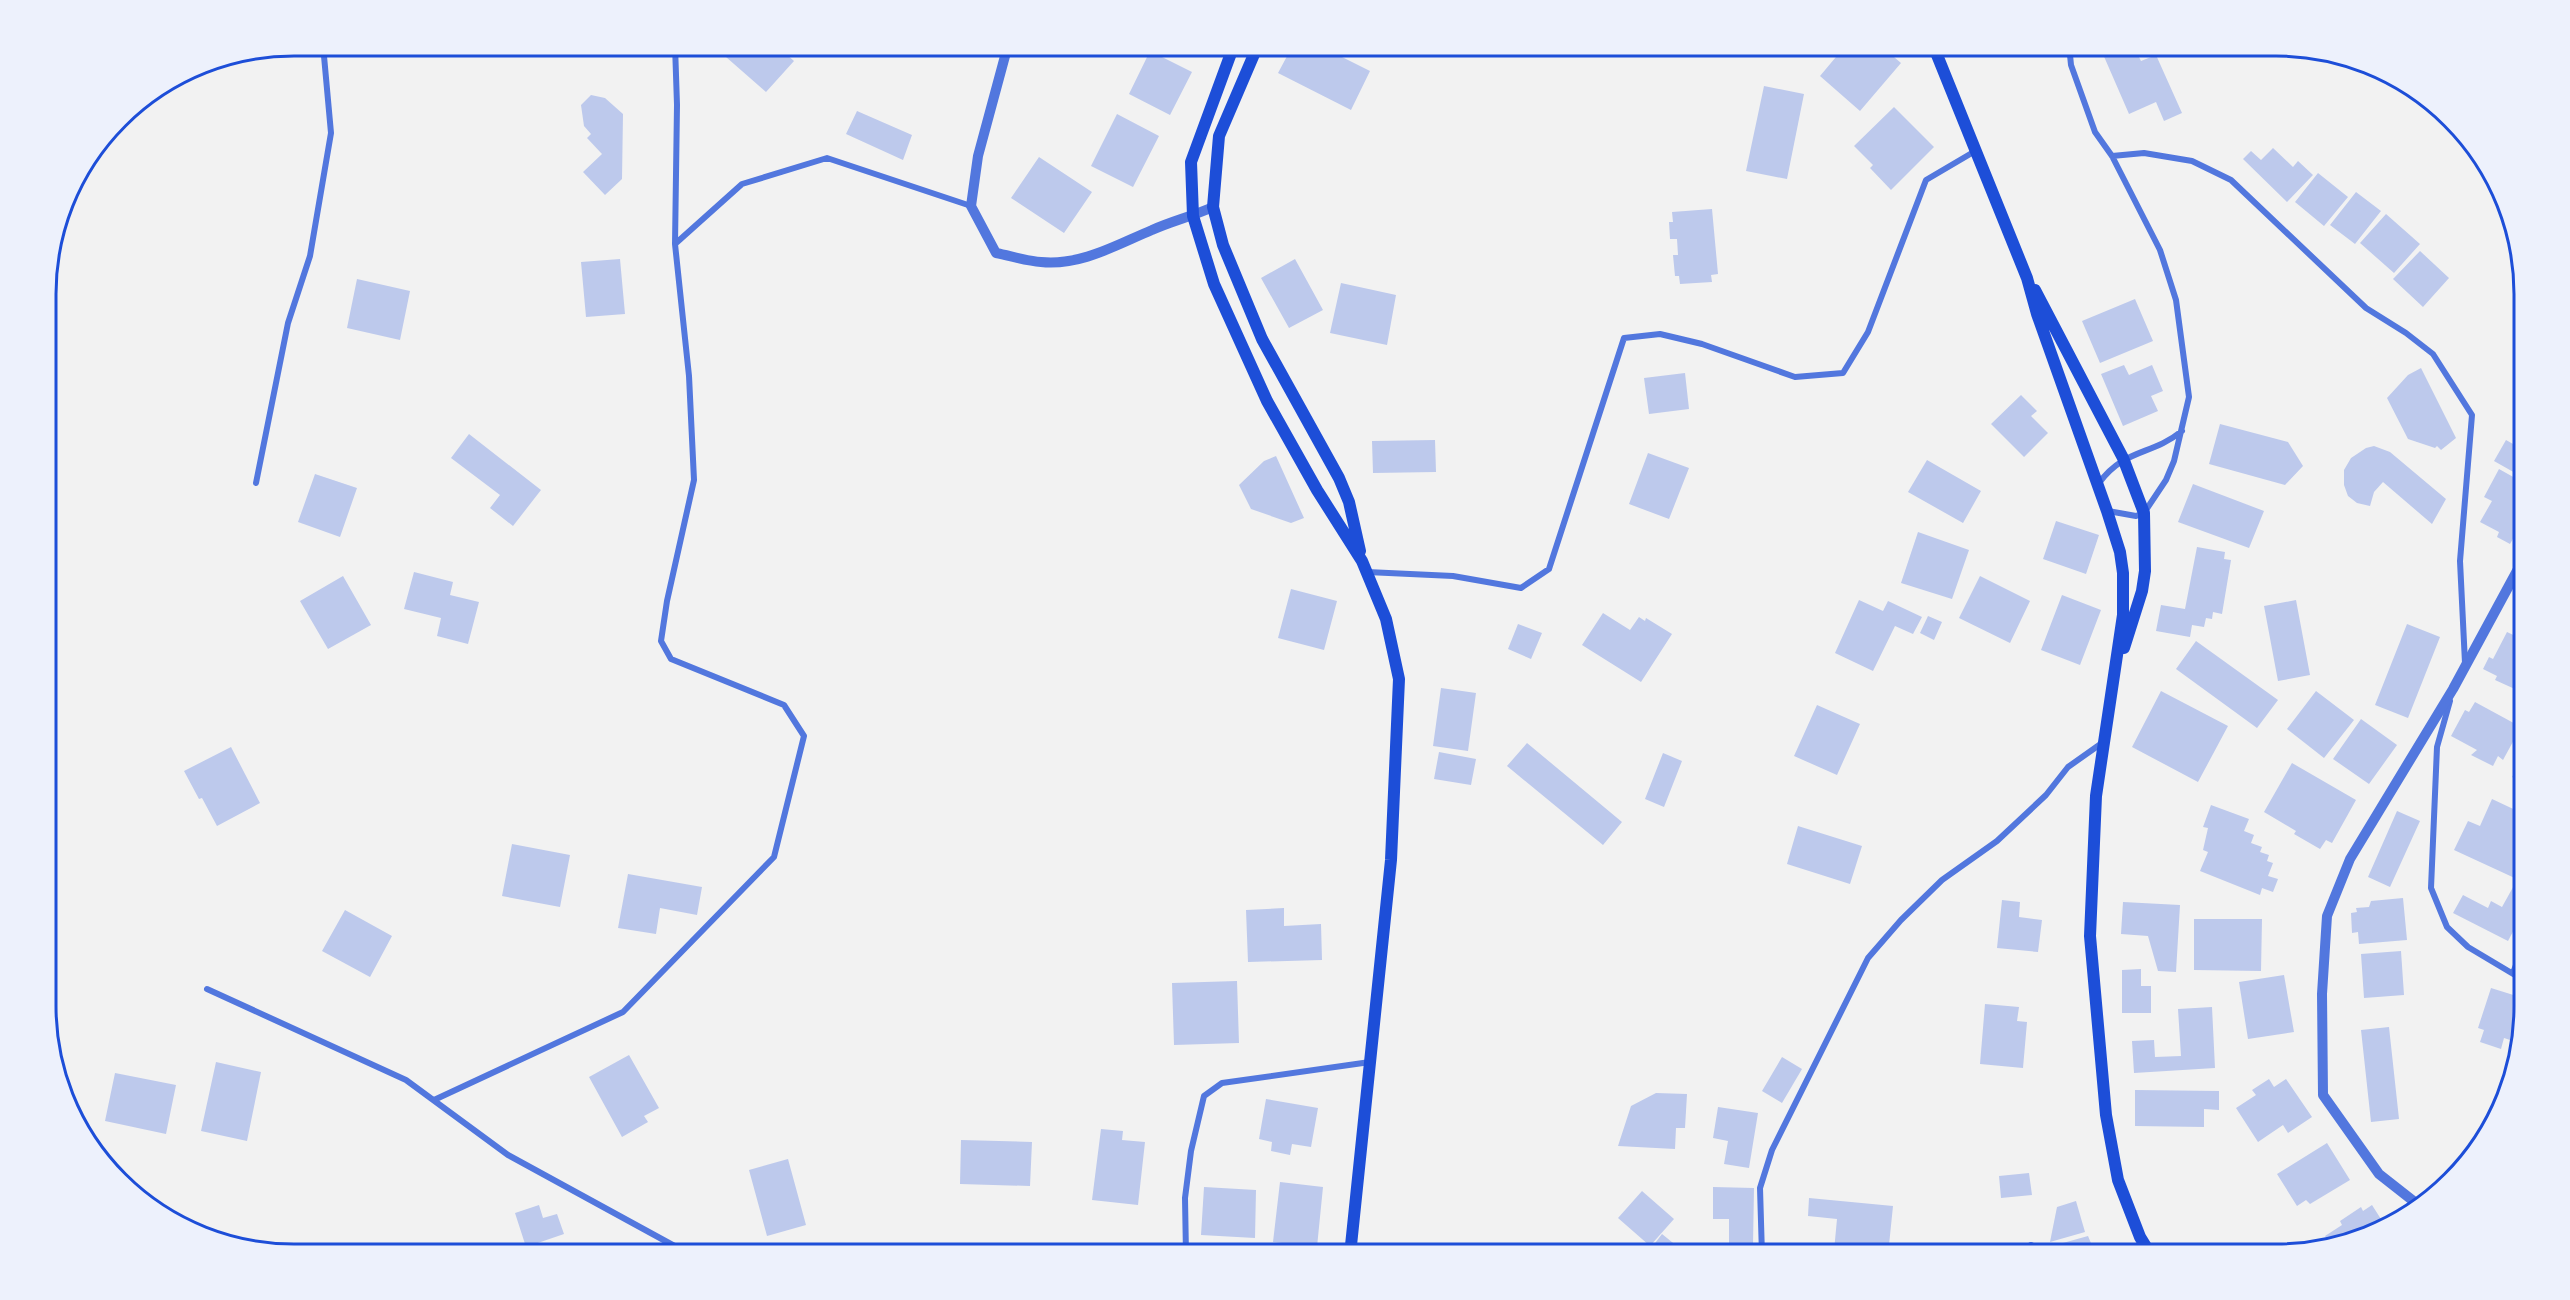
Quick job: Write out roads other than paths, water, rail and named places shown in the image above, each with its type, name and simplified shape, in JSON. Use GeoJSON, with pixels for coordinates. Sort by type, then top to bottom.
{"type":"FeatureCollection","features":[{"type":"Feature","properties":{"kind":"main road"},"geometry":{"type":"LineString","coordinates":[[1230,56],[1191,162],[1193,216],[1214,284],[1267,401],[1364,566],[1386,619],[1399,679],[1391,860],[1351,1244]]}},
{"type":"Feature","properties":{"kind":"main road"},"geometry":{"type":"LineString","coordinates":[[1253,56],[1219,136],[1213,207],[1223,245],[1262,339],[1339,478],[1349,502],[1364,566]]}},
{"type":"Feature","properties":{"kind":"main road"},"geometry":{"type":"LineString","coordinates":[[1939,56],[2027,278],[2037,314],[2108,511],[2120,552],[2124,595],[2096,796],[2090,936],[2106,1114],[2118,1180],[2145,1244]]}},
{"type":"Feature","properties":{"kind":"main road"},"geometry":{"type":"LineString","coordinates":[[2027,278],[2048,312],[2123,458],[2144,513],[2146,552],[2142,591],[2113,681]]}},
{"type":"Feature","properties":{"kind":"main road"},"geometry":{"type":"LineString","coordinates":[[2140,1237],[2148,1244]]}},
{"type":"Feature","properties":{"kind":"street"},"geometry":{"type":"LineString","coordinates":[[256,483],[288,323],[310,256],[331,133],[324,56]]}},
{"type":"Feature","properties":{"kind":"street"},"geometry":{"type":"LineString","coordinates":[[434,1100],[623,1012],[774,857],[804,736],[784,705],[671,659],[661,641],[667,600],[694,480],[689,376],[675,244],[675,56]]}},
{"type":"Feature","properties":{"kind":"street"},"geometry":{"type":"LineString","coordinates":[[1005,56],[978,156],[971,206],[996,253],[1042,262],[1074,260],[1104,253],[1153,229],[1213,207]]}},
{"type":"Feature","properties":{"kind":"street"},"geometry":{"type":"LineString","coordinates":[[2071,56],[2095,132],[2112,156],[2160,250],[2176,300],[2189,397],[2183,431],[2174,461],[2166,480],[2144,513],[2136,516],[2108,511]]}},
{"type":"Feature","properties":{"kind":"street"},"geometry":{"type":"LineString","coordinates":[[1364,566],[1453,576],[1521,588],[1549,569],[1624,338],[1660,334],[1702,344],[1795,377],[1843,373],[1868,332],[1926,180],[1977,150]]}},
{"type":"Feature","properties":{"kind":"street"},"geometry":{"type":"LineString","coordinates":[[2112,156],[2144,153],[2192,161],[2231,180],[2366,308],[2406,333],[2433,354],[2472,415],[2460,561],[2466,666]]}},
{"type":"Feature","properties":{"kind":"street"},"geometry":{"type":"LineString","coordinates":[[675,244],[742,184],[826,158],[971,206]]}},
{"type":"Feature","properties":{"kind":"street"},"geometry":{"type":"LineString","coordinates":[[2098,484],[2106,473],[2123,458],[2162,445],[2183,431]]}},
{"type":"Feature","properties":{"kind":"street"},"geometry":{"type":"LineString","coordinates":[[2413,1201],[2379,1174],[2323,1095],[2323,983],[2327,916],[2350,859],[2453,689],[2514,577]]}},
{"type":"Feature","properties":{"kind":"street"},"geometry":{"type":"LineString","coordinates":[[2453,689],[2437,747],[2431,888],[2447,927],[2468,947],[2513,973]]}},
{"type":"Feature","properties":{"kind":"street"},"geometry":{"type":"LineString","coordinates":[[1762,1244],[1760,1188],[1772,1150],[1868,958],[1901,920],[1942,880],[1997,841],[2046,795],[2068,767],[2103,742]]}},
{"type":"Feature","properties":{"kind":"street"},"geometry":{"type":"LineString","coordinates":[[207,989],[406,1080],[508,1155],[671,1244]]}},
{"type":"Feature","properties":{"kind":"street"},"geometry":{"type":"LineString","coordinates":[[1186,1244],[1185,1198],[1191,1151],[1204,1096],[1222,1083],[1370,1062]]}}]}
